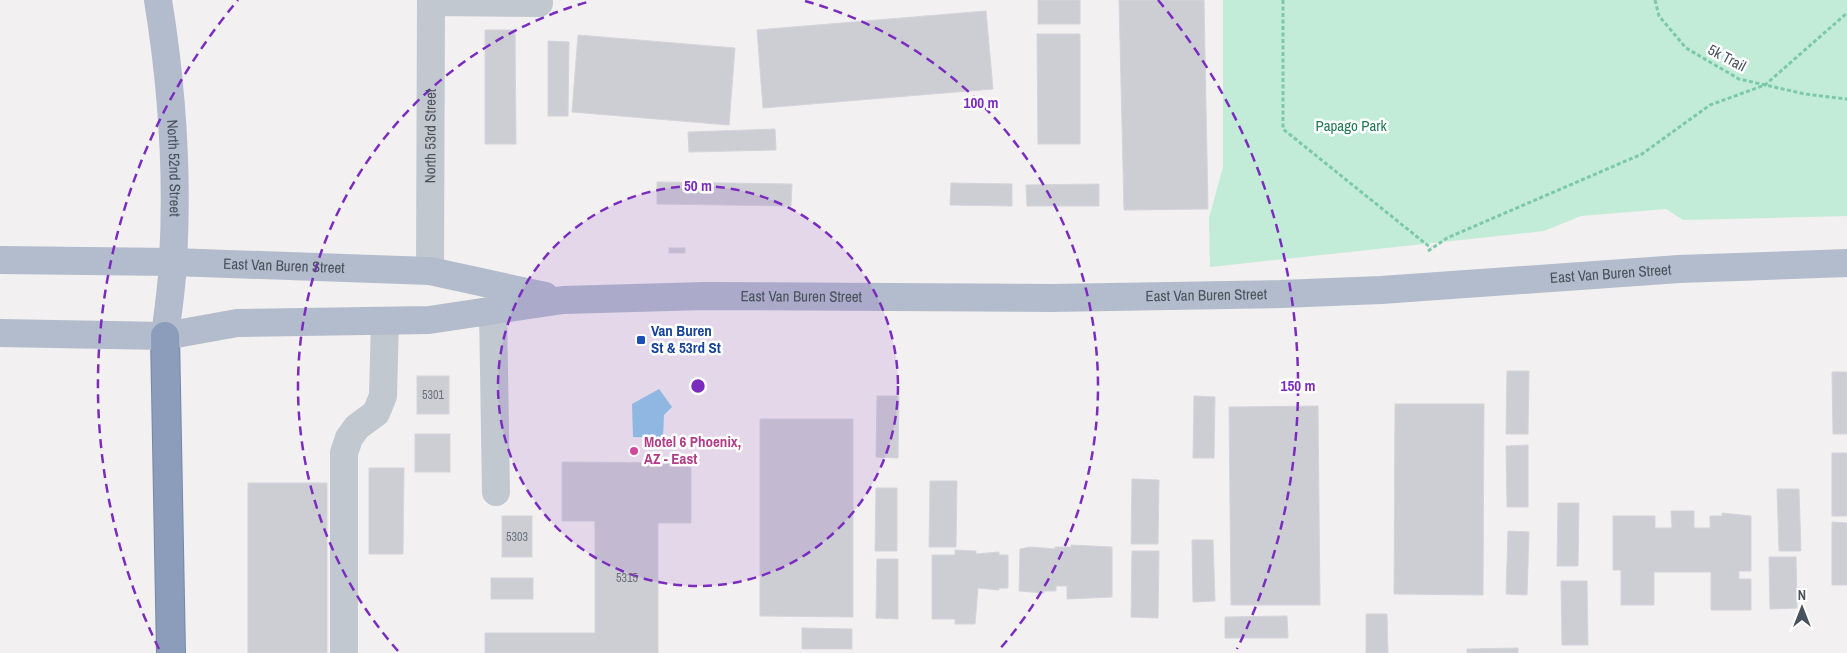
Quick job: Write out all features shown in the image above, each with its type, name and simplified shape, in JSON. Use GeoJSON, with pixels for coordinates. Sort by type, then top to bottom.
{"type":"FeatureCollection","features":[{"type":"Feature","properties":{"kind":"highway"},"geometry":{"type":"LineString","coordinates":[[165,336],[171,653]]}},
{"type":"Feature","properties":{"kind":"main road","name":"North 52nd Street"},"geometry":{"type":"LineString","coordinates":[[158,0],[166,54],[173,151],[173,262],[165,336]]}},
{"type":"Feature","properties":{"kind":"main road","name":"East Van Buren Street"},"geometry":{"type":"LineString","coordinates":[[0,260],[173,262],[430,271],[563,300]]}},
{"type":"Feature","properties":{"kind":"main road","name":"East Van Buren Street"},"geometry":{"type":"LineString","coordinates":[[0,333],[165,336],[237,323],[429,320],[563,300],[705,296],[1052,298],[1281,294],[1381,290],[1679,270],[1847,263]]}},
{"type":"Feature","properties":{"kind":"street"},"geometry":{"type":"LineString","coordinates":[[431,1],[539,3]]}},
{"type":"Feature","properties":{"kind":"street","name":"North 53rd Street"},"geometry":{"type":"LineString","coordinates":[[430,271],[431,1]]}},
{"type":"Feature","properties":{"kind":"street"},"geometry":{"type":"LineString","coordinates":[[493,310],[496,492]]}},
{"type":"Feature","properties":{"kind":"street"},"geometry":{"type":"LineString","coordinates":[[344,653],[344,453],[349,438],[357,427],[376,413],[383,396],[385,321]]}},
{"type":"Feature","properties":{"kind":"path"},"geometry":{"type":"LineString","coordinates":[[1283,0],[1285,15],[1283,129],[1431,248]]}},
{"type":"Feature","properties":{"kind":"path","name":"5k Trail"},"geometry":{"type":"LineString","coordinates":[[1655,0],[1659,16],[1686,48],[1739,79],[1804,94],[1847,99]]}},
{"type":"Feature","properties":{"kind":"path"},"geometry":{"type":"LineString","coordinates":[[1428,251],[1446,238],[1642,154],[1710,104],[1765,84],[1847,13]]}},
{"type":"Feature","properties":{"kind":"green space","name":"Papago Park"},"geometry":{"type":"Polygon","coordinates":[[[1223,0],[1847,0],[1847,216],[1683,220],[1666,209],[1581,216],[1544,231],[1210,267],[1209,218],[1223,167],[1223,0]]]}},
{"type":"Feature","properties":{"kind":"water"},"geometry":{"type":"Polygon","coordinates":[[[659,389],[672,407],[664,415],[663,438],[633,437],[632,404],[659,389]]]}},
{"type":"Feature","properties":{"kind":"building"},"geometry":{"type":"Polygon","coordinates":[[[1038,0],[1080,0],[1080,24],[1038,24],[1038,0]]]}},
{"type":"Feature","properties":{"kind":"building"},"geometry":{"type":"Polygon","coordinates":[[[1119,0],[1204,0],[1208,209],[1124,210],[1119,0]]]}},
{"type":"Feature","properties":{"kind":"building"},"geometry":{"type":"Polygon","coordinates":[[[986,11],[993,89],[763,108],[757,30],[986,11]]]}},
{"type":"Feature","properties":{"kind":"building"},"geometry":{"type":"Polygon","coordinates":[[[485,30],[515,30],[516,144],[485,144],[485,30]]]}},
{"type":"Feature","properties":{"kind":"building"},"geometry":{"type":"Polygon","coordinates":[[[1037,34],[1080,34],[1080,144],[1038,144],[1037,34]]]}},
{"type":"Feature","properties":{"kind":"building"},"geometry":{"type":"Polygon","coordinates":[[[578,35],[735,48],[729,125],[572,112],[578,35]]]}},
{"type":"Feature","properties":{"kind":"building"},"geometry":{"type":"Polygon","coordinates":[[[548,41],[569,42],[568,116],[548,116],[548,41]]]}},
{"type":"Feature","properties":{"kind":"building"},"geometry":{"type":"Polygon","coordinates":[[[775,129],[776,150],[689,152],[688,132],[775,129]]]}},
{"type":"Feature","properties":{"kind":"building"},"geometry":{"type":"Polygon","coordinates":[[[657,182],[792,184],[791,206],[657,204],[657,182]]]}},
{"type":"Feature","properties":{"kind":"building"},"geometry":{"type":"Polygon","coordinates":[[[951,183],[1012,184],[1012,206],[950,205],[951,183]]]}},
{"type":"Feature","properties":{"kind":"building"},"geometry":{"type":"Polygon","coordinates":[[[1099,184],[1099,206],[1027,206],[1026,185],[1099,184]]]}},
{"type":"Feature","properties":{"kind":"building"},"geometry":{"type":"Polygon","coordinates":[[[669,248],[685,248],[685,253],[669,253],[669,248]]]}},
{"type":"Feature","properties":{"kind":"building"},"geometry":{"type":"Polygon","coordinates":[[[1507,371],[1529,371],[1528,434],[1506,434],[1507,371]]]}},
{"type":"Feature","properties":{"kind":"building"},"geometry":{"type":"Polygon","coordinates":[[[1832,372],[1847,372],[1847,434],[1833,434],[1832,372]]]}},
{"type":"Feature","properties":{"kind":"building"},"geometry":{"type":"Polygon","coordinates":[[[417,376],[449,376],[449,414],[417,414],[417,376]]]}},
{"type":"Feature","properties":{"kind":"building"},"geometry":{"type":"Polygon","coordinates":[[[877,396],[899,396],[898,458],[876,457],[877,396]]]}},
{"type":"Feature","properties":{"kind":"building"},"geometry":{"type":"Polygon","coordinates":[[[1194,396],[1215,397],[1214,458],[1193,458],[1194,396]]]}},
{"type":"Feature","properties":{"kind":"building"},"geometry":{"type":"Polygon","coordinates":[[[1395,404],[1484,404],[1483,595],[1394,594],[1395,404]]]}},
{"type":"Feature","properties":{"kind":"building"},"geometry":{"type":"Polygon","coordinates":[[[1318,406],[1320,605],[1231,605],[1229,407],[1318,406]]]}},
{"type":"Feature","properties":{"kind":"building"},"geometry":{"type":"Polygon","coordinates":[[[760,419],[853,419],[853,617],[760,616],[760,419]]]}},
{"type":"Feature","properties":{"kind":"building"},"geometry":{"type":"Polygon","coordinates":[[[415,434],[450,434],[450,472],[415,472],[415,434]]]}},
{"type":"Feature","properties":{"kind":"building"},"geometry":{"type":"Polygon","coordinates":[[[1528,445],[1528,507],[1507,507],[1506,446],[1528,445]]]}},
{"type":"Feature","properties":{"kind":"building"},"geometry":{"type":"Polygon","coordinates":[[[1832,453],[1847,453],[1847,516],[1832,516],[1832,453]]]}},
{"type":"Feature","properties":{"kind":"building"},"geometry":{"type":"Polygon","coordinates":[[[562,462],[691,463],[691,523],[658,523],[658,653],[485,653],[485,633],[595,633],[595,521],[562,521],[562,462]]]}},
{"type":"Feature","properties":{"kind":"building"},"geometry":{"type":"Polygon","coordinates":[[[369,468],[404,468],[403,554],[369,554],[369,468]]]}},
{"type":"Feature","properties":{"kind":"building"},"geometry":{"type":"Polygon","coordinates":[[[1132,479],[1159,480],[1158,544],[1131,544],[1132,479]]]}},
{"type":"Feature","properties":{"kind":"building"},"geometry":{"type":"Polygon","coordinates":[[[930,481],[957,481],[956,547],[929,547],[930,481]]]}},
{"type":"Feature","properties":{"kind":"building"},"geometry":{"type":"Polygon","coordinates":[[[248,483],[327,483],[327,653],[248,653],[248,483]]]}},
{"type":"Feature","properties":{"kind":"building"},"geometry":{"type":"Polygon","coordinates":[[[876,488],[897,488],[897,551],[875,551],[876,488]]]}},
{"type":"Feature","properties":{"kind":"building"},"geometry":{"type":"Polygon","coordinates":[[[1777,489],[1799,489],[1801,551],[1779,551],[1777,489]]]}},
{"type":"Feature","properties":{"kind":"building"},"geometry":{"type":"Polygon","coordinates":[[[1558,503],[1579,503],[1578,566],[1557,566],[1558,503]]]}},
{"type":"Feature","properties":{"kind":"building"},"geometry":{"type":"Polygon","coordinates":[[[1671,511],[1694,511],[1694,528],[1710,528],[1710,516],[1722,516],[1722,513],[1751,516],[1751,571],[1739,571],[1739,579],[1751,579],[1751,610],[1711,610],[1711,572],[1654,572],[1654,605],[1621,605],[1621,570],[1613,570],[1613,516],[1655,516],[1655,528],[1672,528],[1671,511]]]}},
{"type":"Feature","properties":{"kind":"building"},"geometry":{"type":"Polygon","coordinates":[[[502,516],[532,516],[532,557],[502,557],[502,516]]]}},
{"type":"Feature","properties":{"kind":"building"},"geometry":{"type":"Polygon","coordinates":[[[1832,522],[1847,523],[1847,585],[1832,585],[1832,522]]]}},
{"type":"Feature","properties":{"kind":"building"},"geometry":{"type":"Polygon","coordinates":[[[1508,531],[1529,532],[1527,595],[1506,594],[1508,531]]]}},
{"type":"Feature","properties":{"kind":"building"},"geometry":{"type":"Polygon","coordinates":[[[1192,540],[1213,540],[1215,601],[1193,602],[1192,540]]]}},
{"type":"Feature","properties":{"kind":"building"},"geometry":{"type":"Polygon","coordinates":[[[1071,545],[1112,547],[1112,597],[1067,599],[1067,586],[1056,586],[1056,591],[1044,591],[1044,593],[1019,591],[1020,549],[1030,547],[1055,549],[1055,547],[1071,547],[1071,545]]]}},
{"type":"Feature","properties":{"kind":"building"},"geometry":{"type":"Polygon","coordinates":[[[955,550],[976,551],[976,554],[999,552],[999,555],[1008,555],[1008,588],[999,588],[999,590],[978,588],[975,624],[955,624],[955,619],[932,619],[932,555],[955,555],[955,550]]]}},
{"type":"Feature","properties":{"kind":"building"},"geometry":{"type":"Polygon","coordinates":[[[1132,551],[1159,551],[1158,618],[1131,617],[1132,551]]]}},
{"type":"Feature","properties":{"kind":"building"},"geometry":{"type":"Polygon","coordinates":[[[1769,557],[1796,557],[1797,608],[1770,609],[1769,557]]]}},
{"type":"Feature","properties":{"kind":"building"},"geometry":{"type":"Polygon","coordinates":[[[877,559],[898,559],[898,619],[876,618],[877,559]]]}},
{"type":"Feature","properties":{"kind":"building"},"geometry":{"type":"Polygon","coordinates":[[[491,578],[533,578],[533,599],[491,599],[491,578]]]}},
{"type":"Feature","properties":{"kind":"building"},"geometry":{"type":"Polygon","coordinates":[[[1561,581],[1587,581],[1588,645],[1562,645],[1561,581]]]}},
{"type":"Feature","properties":{"kind":"building"},"geometry":{"type":"Polygon","coordinates":[[[1366,614],[1387,614],[1388,653],[1366,653],[1366,614]]]}},
{"type":"Feature","properties":{"kind":"building"},"geometry":{"type":"Polygon","coordinates":[[[1287,616],[1288,638],[1225,638],[1225,617],[1287,616]]]}},
{"type":"Feature","properties":{"kind":"building"},"geometry":{"type":"Polygon","coordinates":[[[802,628],[852,629],[852,649],[802,649],[802,628]]]}},
{"type":"Feature","properties":{"kind":"building"},"geometry":{"type":"Polygon","coordinates":[[[1518,648],[1518,653],[1467,653],[1467,649],[1518,648]]]}},
{"type":"Feature","properties":{"kind":"place","name":"Van Buren St & 53rd St"},"geometry":{"type":"Point","coordinates":[641,340]}},
{"type":"Feature","properties":{"kind":"place","name":"Motel 6 Phoenix, AZ - East"},"geometry":{"type":"Point","coordinates":[634,451]}}]}
